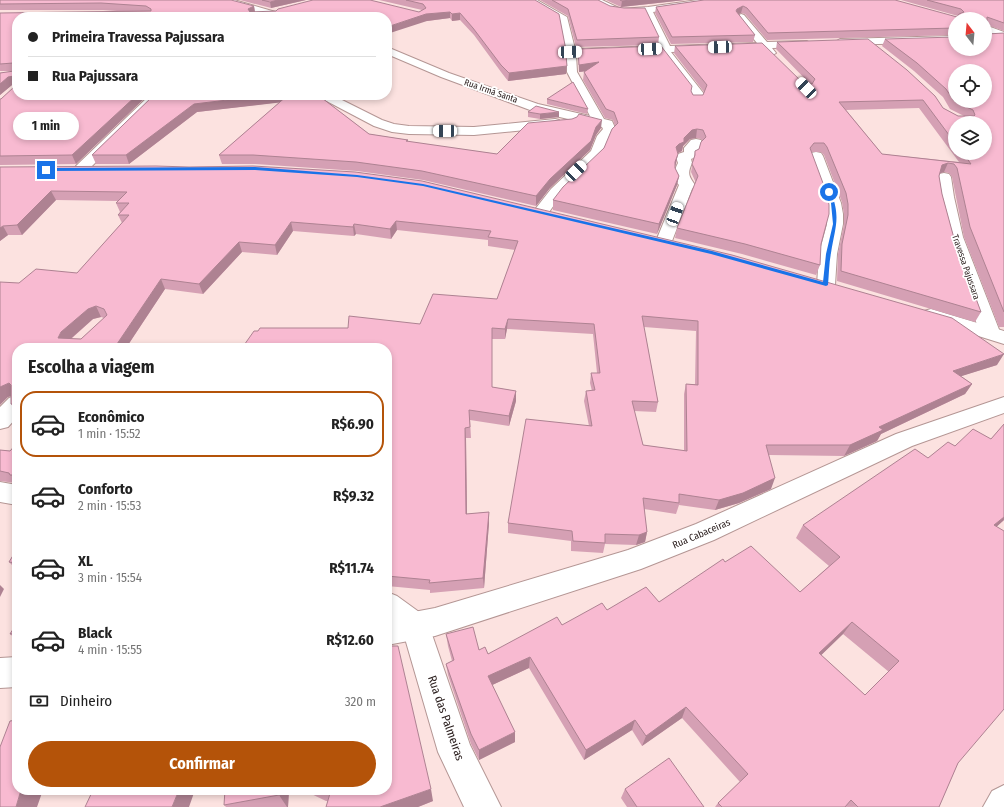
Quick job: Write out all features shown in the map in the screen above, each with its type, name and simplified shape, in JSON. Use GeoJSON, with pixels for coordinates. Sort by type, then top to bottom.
{"type":"FeatureCollection","features":[{"type":"Feature","properties":{"kind":"street"},"geometry":{"type":"LineString","coordinates":[[225,0],[266,12]]}},
{"type":"Feature","properties":{"kind":"street"},"geometry":{"type":"LineString","coordinates":[[531,0],[564,19],[570,52],[571,70],[599,121]]}},
{"type":"Feature","properties":{"kind":"street"},"geometry":{"type":"LineString","coordinates":[[596,0],[620,12],[648,10],[716,0]]}},
{"type":"Feature","properties":{"kind":"street"},"geometry":{"type":"LineString","coordinates":[[273,12],[288,8]]}},
{"type":"Feature","properties":{"kind":"street"},"geometry":{"type":"LineString","coordinates":[[648,10],[666,48],[666,52],[676,63],[698,94],[697,99]]}},
{"type":"Feature","properties":{"kind":"street"},"geometry":{"type":"LineString","coordinates":[[741,17],[764,46],[779,61]]}},
{"type":"Feature","properties":{"kind":"street"},"geometry":{"type":"LineString","coordinates":[[992,31],[1004,36]]}},
{"type":"Feature","properties":{"kind":"street"},"geometry":{"type":"LineString","coordinates":[[992,37],[1004,36]]}},
{"type":"Feature","properties":{"kind":"street"},"geometry":{"type":"LineString","coordinates":[[570,52],[948,39]]}},
{"type":"Feature","properties":{"kind":"street"},"geometry":{"type":"LineString","coordinates":[[867,41],[879,50]]}},
{"type":"Feature","properties":{"kind":"street","name":"Rua Irmã Santa"},"geometry":{"type":"LineString","coordinates":[[392,52],[445,75],[534,107],[599,121]]}},
{"type":"Feature","properties":{"kind":"street"},"geometry":{"type":"LineString","coordinates":[[84,168],[152,100]]}},
{"type":"Feature","properties":{"kind":"street"},"geometry":{"type":"LineString","coordinates":[[333,100],[378,123],[392,128],[409,130],[474,131],[536,124],[599,121],[608,124],[610,130],[602,140],[597,153],[535,210],[558,216]]}},
{"type":"Feature","properties":{"kind":"street"},"geometry":{"type":"LineString","coordinates":[[665,241],[685,187],[688,185],[683,180],[682,169],[685,163],[683,157],[691,154],[691,148],[696,145],[696,143]]}},
{"type":"Feature","properties":{"kind":"street"},"geometry":{"type":"LineString","coordinates":[[816,156],[834,203],[835,214],[835,224],[828,254],[826,285]]}},
{"type":"Feature","properties":{"kind":"street","name":"Travessa Pajussara"},"geometry":{"type":"LineString","coordinates":[[944,177],[945,199],[956,242],[997,335]]}},
{"type":"Feature","properties":{"kind":"street"},"geometry":{"type":"LineString","coordinates":[[915,311],[997,335]]}},
{"type":"Feature","properties":{"kind":"street","name":"Rua Cabaceiras"},"geometry":{"type":"LineString","coordinates":[[402,629],[546,589],[638,558],[705,532],[904,440],[1004,405]]}},
{"type":"Feature","properties":{"kind":"street"},"geometry":{"type":"LineString","coordinates":[[0,421],[12,408]]}},
{"type":"Feature","properties":{"kind":"street"},"geometry":{"type":"LineString","coordinates":[[0,492],[12,494]]}},
{"type":"Feature","properties":{"kind":"street"},"geometry":{"type":"LineString","coordinates":[[392,613],[402,629]]}},
{"type":"Feature","properties":{"kind":"street","name":"Rua das Palmeiras"},"geometry":{"type":"LineString","coordinates":[[402,629],[455,752],[483,807]]}},
{"type":"Feature","properties":{"kind":"street"},"geometry":{"type":"LineString","coordinates":[[0,673],[12,672]]}},
{"type":"Feature","properties":{"kind":"street"},"geometry":{"type":"LineString","coordinates":[[1001,807],[1004,803]]}},
{"type":"Feature","properties":{"kind":"building"},"geometry":{"type":"Polygon","coordinates":[[[0,0],[231,0],[254,6],[248,9],[250,12],[76,12],[151,11],[151,9],[146,6],[101,3],[0,4],[0,0]]]}},
{"type":"Feature","properties":{"kind":"building"},"geometry":{"type":"Polygon","coordinates":[[[262,0],[278,0],[270,2],[262,0]]]}},
{"type":"Feature","properties":{"kind":"building"},"geometry":{"type":"Polygon","coordinates":[[[313,0],[370,0],[419,12],[426,8],[423,4],[406,0],[535,0],[559,14],[565,45],[567,66],[509,73],[460,13],[452,14],[450,12],[426,14],[392,25],[392,12],[250,12],[276,11],[278,9],[313,0]]]}},
{"type":"Feature","properties":{"kind":"building"},"geometry":{"type":"Polygon","coordinates":[[[552,0],[598,0],[610,6],[645,8],[659,37],[577,40],[568,9],[552,0]]]}},
{"type":"Feature","properties":{"kind":"building"},"geometry":{"type":"Polygon","coordinates":[[[704,0],[895,0],[948,15],[948,28],[768,33],[747,8],[743,6],[736,11],[755,35],[672,37],[656,7],[704,0]]]}},
{"type":"Feature","properties":{"kind":"building"},"geometry":{"type":"Polygon","coordinates":[[[927,0],[1004,0],[1004,23],[992,19],[992,12],[964,12],[961,9],[927,0]]]}},
{"type":"Feature","properties":{"kind":"building"},"geometry":{"type":"Polygon","coordinates":[[[0,13],[12,13],[12,63],[0,64],[0,13]]]}},
{"type":"Feature","properties":{"kind":"building"},"geometry":{"type":"Polygon","coordinates":[[[1004,33],[1004,312],[970,227],[957,168],[954,164],[948,163],[942,165],[939,176],[942,194],[955,242],[981,312],[841,271],[842,244],[848,215],[848,204],[846,193],[824,143],[814,143],[810,148],[827,194],[829,205],[829,214],[821,244],[820,265],[745,244],[677,228],[698,176],[692,164],[695,151],[699,149],[701,142],[706,137],[703,130],[692,130],[684,138],[684,142],[676,147],[678,154],[675,162],[675,168],[679,176],[659,224],[553,200],[563,187],[604,148],[612,129],[618,123],[614,112],[606,109],[584,72],[599,62],[579,65],[578,49],[661,46],[692,86],[691,91],[693,95],[703,95],[707,85],[675,46],[762,43],[803,83],[812,84],[815,79],[777,42],[868,39],[907,70],[935,96],[943,108],[958,116],[948,116],[948,134],[923,100],[839,102],[882,154],[971,164],[968,160],[992,160],[992,116],[974,116],[973,110],[969,108],[992,108],[992,64],[948,64],[948,92],[917,63],[885,39],[948,37],[948,56],[992,56],[992,34],[1004,33]]]}},
{"type":"Feature","properties":{"kind":"building"},"geometry":{"type":"Polygon","coordinates":[[[12,71],[12,76],[8,77],[0,84],[0,73],[12,71]]]}},
{"type":"Feature","properties":{"kind":"building"},"geometry":{"type":"Polygon","coordinates":[[[573,82],[588,109],[547,99],[573,82]]]}},
{"type":"Feature","properties":{"kind":"building"},"geometry":{"type":"Polygon","coordinates":[[[12,89],[12,100],[132,100],[72,155],[0,156],[1,99],[12,89]]]}},
{"type":"Feature","properties":{"kind":"building"},"geometry":{"type":"Polygon","coordinates":[[[149,100],[227,100],[194,104],[126,155],[92,155],[149,100]]]}},
{"type":"Feature","properties":{"kind":"building"},"geometry":{"type":"Polygon","coordinates":[[[282,100],[325,100],[369,134],[408,140],[406,141],[497,154],[528,123],[572,119],[577,117],[579,114],[602,120],[596,127],[591,141],[550,179],[536,196],[422,171],[356,162],[253,155],[219,155],[282,100]]]}},
{"type":"Feature","properties":{"kind":"building"},"geometry":{"type":"Polygon","coordinates":[[[536,106],[559,112],[540,114],[528,112],[536,106]]]}},
{"type":"Feature","properties":{"kind":"building"},"geometry":{"type":"Polygon","coordinates":[[[253,166],[355,172],[422,181],[732,255],[952,318],[1004,354],[953,371],[972,384],[879,427],[883,430],[850,445],[766,445],[775,478],[743,493],[719,500],[679,494],[679,503],[643,498],[647,532],[639,535],[605,534],[605,543],[573,541],[572,531],[508,523],[526,419],[592,426],[586,391],[595,390],[591,373],[600,373],[594,324],[508,319],[505,329],[492,328],[492,387],[516,391],[509,416],[469,410],[470,427],[465,428],[466,514],[489,512],[483,578],[429,583],[430,580],[392,576],[392,343],[246,343],[254,331],[258,331],[260,328],[348,328],[349,316],[420,324],[433,294],[497,299],[518,241],[488,237],[491,231],[396,221],[390,229],[354,224],[353,227],[291,222],[275,245],[239,242],[199,284],[161,279],[118,343],[12,343],[11,404],[11,385],[9,383],[0,387],[0,282],[19,283],[36,269],[77,273],[129,215],[118,215],[129,203],[116,203],[127,192],[51,191],[17,225],[3,226],[0,228],[0,167],[253,166]],[[96,306],[88,309],[61,332],[58,338],[81,339],[107,315],[104,309],[96,306]],[[642,316],[658,402],[632,401],[643,445],[687,451],[686,384],[698,385],[698,321],[642,316]]]}},
{"type":"Feature","properties":{"kind":"building"},"geometry":{"type":"Polygon","coordinates":[[[1004,424],[1004,517],[994,525],[1004,531],[1004,709],[958,763],[939,807],[858,807],[851,800],[845,807],[722,807],[718,803],[748,774],[686,707],[646,736],[635,720],[586,750],[530,657],[488,676],[515,732],[479,750],[471,734],[446,664],[454,660],[446,634],[473,627],[479,650],[485,647],[488,654],[557,617],[562,625],[602,603],[607,610],[646,587],[659,602],[723,559],[725,562],[751,546],[800,592],[840,557],[803,525],[915,449],[928,458],[948,442],[955,446],[973,429],[991,439],[1004,424]],[[852,622],[819,653],[865,695],[899,661],[852,622]]]}},
{"type":"Feature","properties":{"kind":"building"},"geometry":{"type":"Polygon","coordinates":[[[12,449],[12,475],[0,471],[0,450],[10,451],[12,449]]]}},
{"type":"Feature","properties":{"kind":"building"},"geometry":{"type":"Polygon","coordinates":[[[392,646],[398,646],[431,789],[380,807],[326,807],[330,795],[392,795],[392,646]]]}},
{"type":"Feature","properties":{"kind":"building"},"geometry":{"type":"Polygon","coordinates":[[[10,721],[12,721],[12,795],[20,795],[16,807],[0,807],[0,747],[10,721]]]}},
{"type":"Feature","properties":{"kind":"building"},"geometry":{"type":"Polygon","coordinates":[[[669,758],[704,807],[637,807],[625,789],[669,758]]]}},
{"type":"Feature","properties":{"kind":"building"},"geometry":{"type":"Polygon","coordinates":[[[91,795],[177,795],[172,807],[85,807],[91,795]]]}},
{"type":"Feature","properties":{"kind":"building"},"geometry":{"type":"Polygon","coordinates":[[[225,795],[279,795],[224,805],[225,795]]]}},
{"type":"Feature","properties":{"kind":"route"},"geometry":{"type":"LineString","coordinates":[[46,170],[290,170],[357,176],[423,185],[664,241],[736,259],[826,285],[828,254],[835,224],[834,203],[829,192]]}}]}
